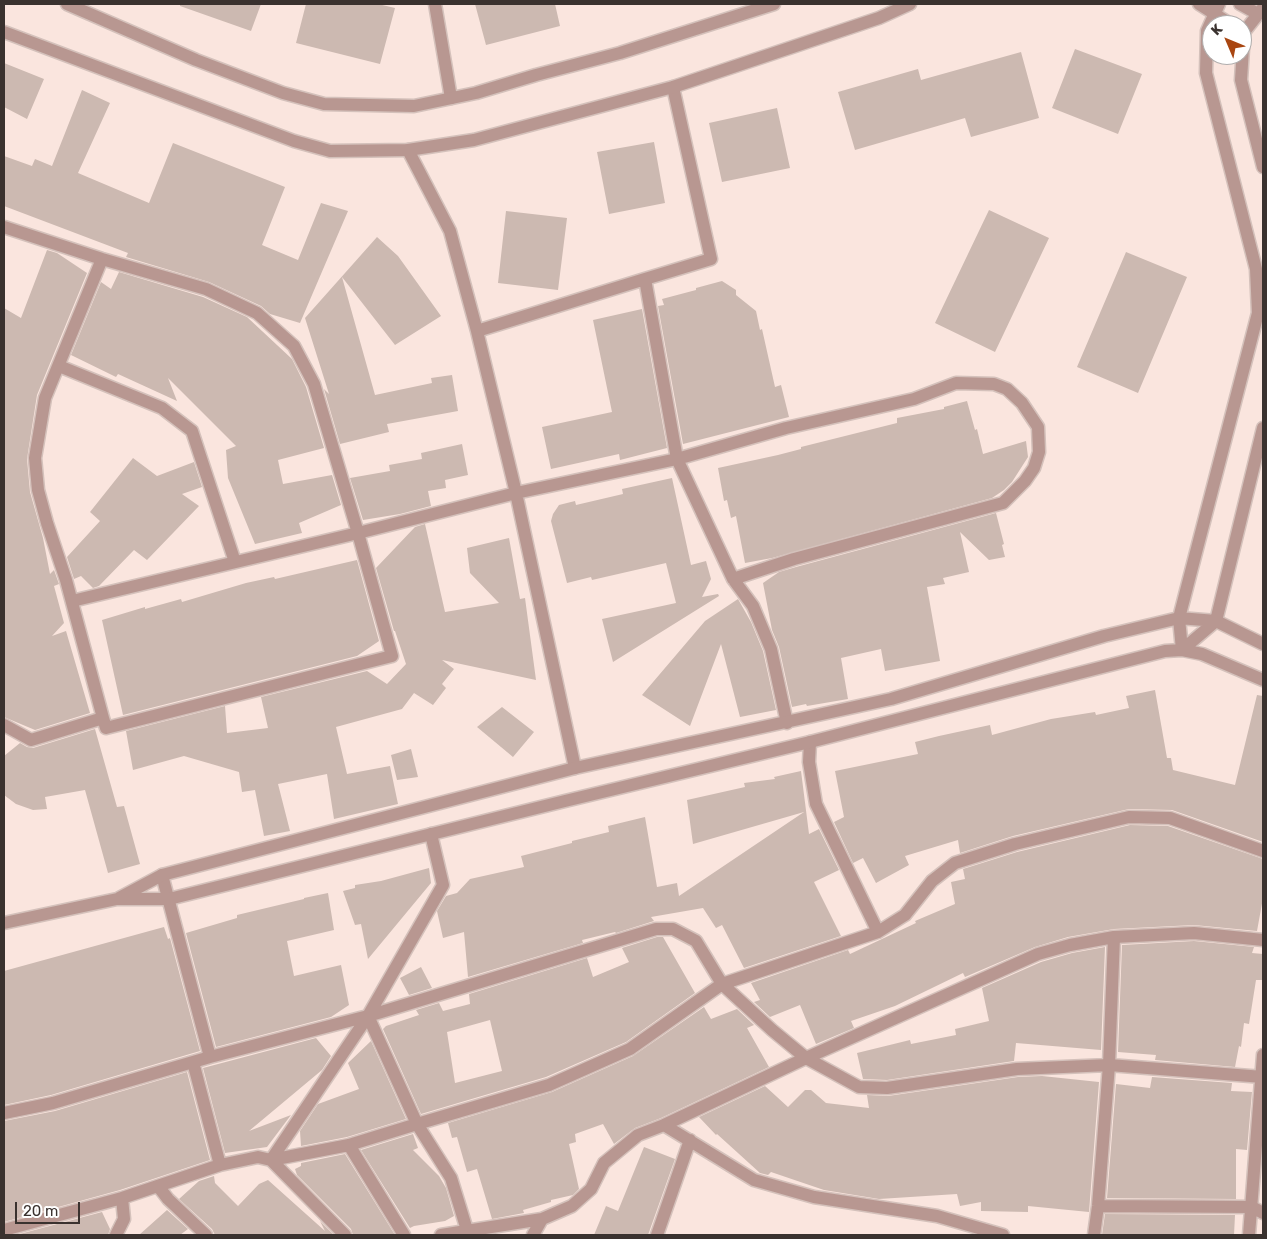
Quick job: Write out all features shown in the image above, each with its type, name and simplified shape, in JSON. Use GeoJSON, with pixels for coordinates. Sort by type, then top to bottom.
{"type":"FeatureCollection","features":[{"type":"Feature","properties":{"kind":"street"},"geometry":{"type":"LineString","coordinates":[[67,4],[196,60],[283,94],[332,104],[414,106],[620,53],[774,4]]}},
{"type":"Feature","properties":{"kind":"street"},"geometry":{"type":"LineString","coordinates":[[435,4],[451,98]]}},
{"type":"Feature","properties":{"kind":"street"},"geometry":{"type":"LineString","coordinates":[[4,32],[294,141],[330,151],[408,150],[474,140],[673,87],[879,18],[910,4]]}},
{"type":"Feature","properties":{"kind":"street"},"geometry":{"type":"LineString","coordinates":[[1182,650],[1179,618],[1258,313],[1256,269],[1206,74],[1207,31],[1217,9],[1199,4]]}},
{"type":"Feature","properties":{"kind":"street"},"geometry":{"type":"LineString","coordinates":[[1240,4],[1260,11],[1252,21]]}},
{"type":"Feature","properties":{"kind":"street"},"geometry":{"type":"LineString","coordinates":[[1242,65],[1241,80],[1263,167]]}},
{"type":"Feature","properties":{"kind":"street"},"geometry":{"type":"LineString","coordinates":[[477,330],[711,259],[673,87]]}},
{"type":"Feature","properties":{"kind":"street"},"geometry":{"type":"LineString","coordinates":[[408,150],[450,231],[477,330],[516,493],[575,768]]}},
{"type":"Feature","properties":{"kind":"street"},"geometry":{"type":"LineString","coordinates":[[4,227],[102,259],[206,289],[257,313],[294,346],[314,384],[392,656],[106,728],[72,601],[41,498],[35,458],[46,398],[102,259]]}},
{"type":"Feature","properties":{"kind":"street"},"geometry":{"type":"LineString","coordinates":[[645,279],[677,459],[733,579],[753,606],[771,649],[787,723]]}},
{"type":"Feature","properties":{"kind":"street"},"geometry":{"type":"LineString","coordinates":[[59,366],[162,408],[192,431],[235,562]]}},
{"type":"Feature","properties":{"kind":"street"},"geometry":{"type":"LineString","coordinates":[[72,601],[358,533],[516,493],[677,459],[791,426],[914,399],[956,383],[994,384],[1007,389],[1022,403],[1038,427],[1039,452],[1034,468],[1025,481],[1003,502],[794,559],[733,579]]}},
{"type":"Feature","properties":{"kind":"street"},"geometry":{"type":"LineString","coordinates":[[1182,650],[1216,621],[1263,432]]}},
{"type":"Feature","properties":{"kind":"street"},"geometry":{"type":"LineString","coordinates":[[117,899],[162,875],[575,768],[891,699],[1104,636],[1179,618],[1216,621],[1263,644]]}},
{"type":"Feature","properties":{"kind":"street"},"geometry":{"type":"LineString","coordinates":[[4,923],[117,899],[170,899],[810,742],[1165,651],[1182,650],[1202,654],[1263,680]]}},
{"type":"Feature","properties":{"kind":"street"},"geometry":{"type":"LineString","coordinates":[[4,725],[31,740],[103,718]]}},
{"type":"Feature","properties":{"kind":"street"},"geometry":{"type":"LineString","coordinates":[[810,742],[809,762],[816,804],[878,932]]}},
{"type":"Feature","properties":{"kind":"street"},"geometry":{"type":"LineString","coordinates":[[4,1230],[122,1198],[220,1165],[258,1157],[271,1160],[349,1146],[550,1085],[630,1049],[722,984],[878,932],[905,915],[932,881],[955,863],[1015,844],[1129,817],[1170,818],[1263,851]]}},
{"type":"Feature","properties":{"kind":"street"},"geometry":{"type":"LineString","coordinates":[[271,1160],[368,1016],[443,884],[431,834]]}},
{"type":"Feature","properties":{"kind":"street"},"geometry":{"type":"LineString","coordinates":[[162,875],[170,899],[210,1057]]}},
{"type":"Feature","properties":{"kind":"street"},"geometry":{"type":"LineString","coordinates":[[4,1113],[53,1103],[210,1057],[368,1016],[656,929],[673,929],[696,941],[722,984],[772,1030],[806,1058],[859,1087],[887,1088],[1017,1069],[1109,1065],[1262,1077]]}},
{"type":"Feature","properties":{"kind":"street"},"geometry":{"type":"LineString","coordinates":[[441,1235],[542,1219],[572,1206],[591,1189],[604,1163],[638,1135],[664,1125],[806,1058],[1038,954],[1070,945],[1114,937],[1194,933],[1263,940]]}},
{"type":"Feature","properties":{"kind":"street"},"geometry":{"type":"LineString","coordinates":[[1094,1235],[1109,1065],[1114,937]]}},
{"type":"Feature","properties":{"kind":"street"},"geometry":{"type":"LineString","coordinates":[[368,1016],[417,1124],[451,1178],[459,1233]]}},
{"type":"Feature","properties":{"kind":"street"},"geometry":{"type":"LineString","coordinates":[[1249,1235],[1258,1210],[1263,1055]]}},
{"type":"Feature","properties":{"kind":"street"},"geometry":{"type":"LineString","coordinates":[[193,1062],[220,1165]]}},
{"type":"Feature","properties":{"kind":"street"},"geometry":{"type":"LineString","coordinates":[[664,1125],[754,1180],[814,1197],[937,1216],[1003,1235]]}},
{"type":"Feature","properties":{"kind":"street"},"geometry":{"type":"LineString","coordinates":[[657,1235],[690,1140]]}},
{"type":"Feature","properties":{"kind":"street"},"geometry":{"type":"LineString","coordinates":[[349,1146],[404,1235]]}},
{"type":"Feature","properties":{"kind":"street"},"geometry":{"type":"LineString","coordinates":[[271,1160],[345,1235]]}},
{"type":"Feature","properties":{"kind":"street"},"geometry":{"type":"LineString","coordinates":[[158,1186],[168,1199],[206,1235]]}},
{"type":"Feature","properties":{"kind":"street"},"geometry":{"type":"LineString","coordinates":[[116,1235],[124,1218],[122,1198]]}},
{"type":"Feature","properties":{"kind":"street"},"geometry":{"type":"LineString","coordinates":[[1098,1206],[1258,1210]]}},
{"type":"Feature","properties":{"kind":"street"},"geometry":{"type":"LineString","coordinates":[[533,1235],[542,1219]]}},
{"type":"Feature","properties":{"kind":"building"},"geometry":{"type":"Polygon","coordinates":[[[180,4],[261,4],[251,31],[180,6],[180,4]]]}},
{"type":"Feature","properties":{"kind":"building"},"geometry":{"type":"Polygon","coordinates":[[[306,4],[378,4],[395,8],[380,64],[296,43],[306,4]]]}},
{"type":"Feature","properties":{"kind":"building"},"geometry":{"type":"Polygon","coordinates":[[[475,4],[555,4],[560,26],[486,45],[475,4]]]}},
{"type":"Feature","properties":{"kind":"building"},"geometry":{"type":"Polygon","coordinates":[[[1075,49],[1142,74],[1118,134],[1052,108],[1075,49]]]}},
{"type":"Feature","properties":{"kind":"building"},"geometry":{"type":"Polygon","coordinates":[[[1021,52],[1039,118],[971,137],[965,118],[855,150],[838,92],[918,69],[921,80],[1021,52]]]}},
{"type":"Feature","properties":{"kind":"building"},"geometry":{"type":"Polygon","coordinates":[[[4,63],[44,79],[27,119],[4,107],[4,63]]]}},
{"type":"Feature","properties":{"kind":"building"},"geometry":{"type":"Polygon","coordinates":[[[82,90],[110,103],[78,173],[149,203],[173,143],[285,187],[262,245],[298,260],[321,203],[348,211],[300,323],[270,314],[261,306],[209,282],[126,257],[128,253],[4,206],[4,156],[32,166],[35,159],[52,166],[82,90]]]}},
{"type":"Feature","properties":{"kind":"building"},"geometry":{"type":"Polygon","coordinates":[[[777,108],[790,168],[722,182],[709,123],[777,108]]]}},
{"type":"Feature","properties":{"kind":"building"},"geometry":{"type":"Polygon","coordinates":[[[654,142],[665,203],[609,214],[597,152],[654,142]]]}},
{"type":"Feature","properties":{"kind":"building"},"geometry":{"type":"Polygon","coordinates":[[[989,210],[1049,238],[995,352],[935,323],[989,210]]]}},
{"type":"Feature","properties":{"kind":"building"},"geometry":{"type":"Polygon","coordinates":[[[506,211],[567,218],[558,290],[498,283],[506,211]]]}},
{"type":"Feature","properties":{"kind":"building"},"geometry":{"type":"Polygon","coordinates":[[[377,237],[398,256],[441,316],[395,345],[342,277],[375,395],[432,383],[431,378],[452,375],[458,411],[387,424],[389,432],[340,444],[324,389],[329,394],[305,318],[377,237]]]}},
{"type":"Feature","properties":{"kind":"building"},"geometry":{"type":"Polygon","coordinates":[[[47,250],[57,253],[87,273],[37,395],[27,459],[30,492],[43,538],[50,574],[54,570],[59,584],[54,586],[64,623],[52,636],[66,631],[90,713],[35,730],[4,717],[4,308],[21,318],[47,250]]]}},
{"type":"Feature","properties":{"kind":"building"},"geometry":{"type":"Polygon","coordinates":[[[1126,252],[1187,277],[1138,393],[1077,367],[1126,252]]]}},
{"type":"Feature","properties":{"kind":"building"},"geometry":{"type":"Polygon","coordinates":[[[119,272],[203,297],[247,317],[292,359],[306,387],[324,448],[278,460],[283,484],[332,475],[341,505],[299,523],[302,533],[255,544],[228,478],[226,450],[236,446],[168,378],[177,401],[118,374],[116,377],[71,355],[101,282],[111,289],[119,272]]]}},
{"type":"Feature","properties":{"kind":"building"},"geometry":{"type":"Polygon","coordinates":[[[722,281],[736,290],[736,295],[756,311],[775,387],[781,385],[789,417],[683,444],[658,306],[664,305],[662,299],[722,281]]]}},
{"type":"Feature","properties":{"kind":"building"},"geometry":{"type":"Polygon","coordinates":[[[642,309],[667,448],[620,460],[619,454],[551,469],[542,427],[612,412],[593,320],[642,309]]]}},
{"type":"Feature","properties":{"kind":"building"},"geometry":{"type":"Polygon","coordinates":[[[967,401],[983,454],[1026,441],[1028,457],[1012,482],[1004,490],[992,498],[772,558],[745,563],[736,516],[731,518],[727,500],[724,501],[718,468],[801,449],[801,447],[897,423],[897,418],[944,409],[944,407],[967,401]]]}},
{"type":"Feature","properties":{"kind":"building"},"geometry":{"type":"Polygon","coordinates":[[[462,444],[468,475],[445,480],[446,488],[428,491],[431,506],[400,514],[363,520],[350,478],[390,471],[389,465],[422,459],[421,453],[462,444]]]}},
{"type":"Feature","properties":{"kind":"building"},"geometry":{"type":"Polygon","coordinates":[[[133,458],[157,476],[194,462],[202,487],[182,494],[199,506],[147,560],[134,550],[99,586],[93,588],[81,576],[74,579],[67,557],[100,521],[90,512],[133,458]]]}},
{"type":"Feature","properties":{"kind":"building"},"geometry":{"type":"Polygon","coordinates":[[[672,478],[691,565],[706,561],[711,579],[702,597],[718,594],[719,596],[613,662],[602,619],[676,603],[666,563],[592,580],[591,577],[567,583],[551,521],[553,514],[559,505],[575,501],[576,505],[623,494],[622,489],[672,478]]]}},
{"type":"Feature","properties":{"kind":"building"},"geometry":{"type":"Polygon","coordinates":[[[996,513],[1004,544],[1002,545],[1005,557],[989,560],[960,532],[969,572],[943,578],[945,584],[927,587],[940,661],[885,671],[881,649],[841,658],[848,699],[792,707],[779,647],[772,630],[763,583],[779,572],[996,513]]]}},
{"type":"Feature","properties":{"kind":"building"},"geometry":{"type":"Polygon","coordinates":[[[425,524],[445,612],[499,603],[470,573],[467,548],[509,538],[520,599],[525,598],[536,680],[442,660],[454,669],[442,684],[446,688],[433,705],[414,693],[402,709],[336,727],[347,774],[390,766],[398,804],[334,819],[327,774],[278,784],[290,831],[264,836],[255,790],[242,792],[239,772],[184,756],[133,770],[126,731],[225,706],[227,733],[268,728],[261,697],[367,671],[387,684],[406,664],[394,631],[376,568],[415,527],[425,524]]]}},
{"type":"Feature","properties":{"kind":"building"},"geometry":{"type":"Polygon","coordinates":[[[357,560],[379,641],[357,656],[123,715],[102,620],[145,607],[145,609],[181,599],[182,602],[246,583],[274,577],[275,579],[357,560]]]}},
{"type":"Feature","properties":{"kind":"building"},"geometry":{"type":"Polygon","coordinates":[[[738,599],[751,622],[763,651],[776,710],[740,717],[721,644],[690,726],[642,695],[705,621],[738,599]]]}},
{"type":"Feature","properties":{"kind":"building"},"geometry":{"type":"Polygon","coordinates":[[[1155,690],[1167,758],[1171,758],[1173,770],[1235,785],[1257,695],[1263,696],[1263,842],[1172,810],[1129,809],[1013,836],[960,853],[958,840],[905,856],[909,865],[876,883],[863,858],[853,863],[834,822],[844,817],[835,771],[918,754],[915,742],[990,725],[992,735],[1051,719],[1095,712],[1096,715],[1129,708],[1126,696],[1155,690]]]}},
{"type":"Feature","properties":{"kind":"building"},"geometry":{"type":"Polygon","coordinates":[[[502,707],[534,732],[513,757],[477,727],[502,707]]]}},
{"type":"Feature","properties":{"kind":"building"},"geometry":{"type":"Polygon","coordinates":[[[95,729],[117,807],[124,806],[140,864],[108,873],[85,790],[45,797],[47,809],[33,810],[16,804],[4,795],[4,756],[20,743],[33,748],[95,729]]]}},
{"type":"Feature","properties":{"kind":"building"},"geometry":{"type":"Polygon","coordinates":[[[411,749],[418,777],[397,780],[391,755],[411,749]]]}},
{"type":"Feature","properties":{"kind":"building"},"geometry":{"type":"Polygon","coordinates":[[[801,771],[809,834],[819,829],[839,870],[814,882],[841,936],[744,968],[722,925],[716,928],[703,908],[651,917],[654,921],[616,933],[582,940],[583,943],[468,977],[464,932],[443,938],[437,911],[446,896],[457,893],[470,879],[524,867],[521,856],[609,832],[608,826],[645,817],[657,887],[677,883],[679,896],[804,812],[693,844],[687,800],[745,787],[744,783],[775,779],[774,777],[801,771]]]}},
{"type":"Feature","properties":{"kind":"building"},"geometry":{"type":"Polygon","coordinates":[[[1130,825],[1168,826],[1263,859],[1263,898],[1257,931],[1194,925],[1114,929],[1068,937],[1035,947],[965,977],[963,973],[895,1006],[851,1021],[854,1028],[816,1044],[800,1005],[770,1017],[754,1002],[760,1000],[751,983],[848,950],[850,954],[916,923],[915,921],[955,904],[951,882],[965,879],[963,869],[1017,852],[1130,825]]]}},
{"type":"Feature","properties":{"kind":"building"},"geometry":{"type":"Polygon","coordinates":[[[429,868],[431,883],[368,959],[361,924],[355,925],[343,891],[355,888],[355,885],[381,881],[429,868]]]}},
{"type":"Feature","properties":{"kind":"building"},"geometry":{"type":"Polygon","coordinates":[[[328,893],[334,930],[287,941],[294,976],[341,965],[349,1005],[331,1017],[216,1047],[186,933],[237,918],[237,915],[328,893]]]}},
{"type":"Feature","properties":{"kind":"building"},"geometry":{"type":"Polygon","coordinates":[[[164,927],[168,939],[170,938],[200,1051],[51,1095],[4,1105],[4,971],[164,927]]]}},
{"type":"Feature","properties":{"kind":"building"},"geometry":{"type":"Polygon","coordinates":[[[657,937],[663,937],[695,993],[626,1042],[546,1077],[421,1114],[383,1029],[386,1026],[419,1015],[416,1010],[439,1003],[443,1011],[470,1004],[469,994],[587,958],[593,977],[629,962],[622,948],[657,937]],[[490,1020],[447,1032],[455,1083],[502,1071],[490,1020]]]}},
{"type":"Feature","properties":{"kind":"building"},"geometry":{"type":"Polygon","coordinates":[[[1194,941],[1254,947],[1252,953],[1263,954],[1263,980],[1256,980],[1249,1024],[1244,1023],[1241,1047],[1239,1046],[1235,1067],[1155,1060],[1156,1055],[1118,1052],[1122,945],[1194,941]]]}},
{"type":"Feature","properties":{"kind":"building"},"geometry":{"type":"Polygon","coordinates":[[[1105,947],[1101,1050],[1016,1043],[1014,1061],[887,1080],[863,1079],[857,1053],[910,1040],[911,1044],[956,1035],[955,1029],[989,1021],[982,988],[1041,962],[1072,953],[1105,947]]]}},
{"type":"Feature","properties":{"kind":"building"},"geometry":{"type":"Polygon","coordinates":[[[421,967],[432,988],[409,995],[400,978],[421,967]]]}},
{"type":"Feature","properties":{"kind":"building"},"geometry":{"type":"Polygon","coordinates":[[[704,1007],[711,1019],[737,1009],[754,1025],[747,1028],[769,1067],[661,1118],[635,1128],[614,1144],[603,1124],[575,1134],[576,1142],[569,1144],[579,1189],[573,1195],[551,1200],[551,1202],[523,1210],[524,1213],[492,1219],[477,1169],[467,1172],[457,1137],[452,1138],[448,1123],[552,1092],[633,1056],[704,1007]]]}},
{"type":"Feature","properties":{"kind":"building"},"geometry":{"type":"Polygon","coordinates":[[[316,1038],[331,1056],[322,1070],[249,1131],[291,1115],[267,1147],[225,1153],[203,1068],[316,1038]]]}},
{"type":"Feature","properties":{"kind":"building"},"geometry":{"type":"Polygon","coordinates":[[[371,1041],[406,1119],[347,1137],[301,1146],[300,1131],[318,1104],[359,1089],[348,1063],[371,1041]]]}},
{"type":"Feature","properties":{"kind":"building"},"geometry":{"type":"Polygon","coordinates":[[[187,1072],[210,1160],[120,1190],[4,1222],[4,1121],[55,1111],[187,1072]]]}},
{"type":"Feature","properties":{"kind":"building"},"geometry":{"type":"Polygon","coordinates":[[[1042,1076],[1099,1082],[1089,1212],[1028,1206],[1028,1212],[981,1211],[981,1202],[960,1206],[957,1194],[879,1199],[824,1190],[771,1172],[768,1175],[760,1173],[716,1135],[699,1117],[765,1086],[788,1107],[805,1090],[811,1090],[826,1103],[869,1108],[867,1095],[888,1096],[1018,1077],[1042,1076]]]}},
{"type":"Feature","properties":{"kind":"building"},"geometry":{"type":"Polygon","coordinates":[[[1152,1077],[1232,1083],[1231,1091],[1252,1092],[1247,1150],[1236,1149],[1236,1199],[1107,1198],[1116,1084],[1150,1088],[1152,1077]]]}},
{"type":"Feature","properties":{"kind":"building"},"geometry":{"type":"Polygon","coordinates":[[[413,1134],[418,1148],[413,1150],[439,1176],[446,1188],[454,1216],[445,1221],[410,1228],[361,1150],[413,1134]]]}},
{"type":"Feature","properties":{"kind":"building"},"geometry":{"type":"Polygon","coordinates":[[[644,1147],[675,1159],[648,1235],[594,1235],[606,1206],[618,1211],[644,1147]]]}},
{"type":"Feature","properties":{"kind":"building"},"geometry":{"type":"Polygon","coordinates":[[[345,1154],[395,1235],[353,1235],[351,1229],[297,1175],[295,1169],[301,1166],[301,1163],[345,1154]]]}},
{"type":"Feature","properties":{"kind":"building"},"geometry":{"type":"Polygon","coordinates":[[[214,1176],[215,1183],[238,1206],[259,1184],[268,1180],[325,1231],[320,1221],[334,1235],[215,1235],[212,1229],[179,1199],[199,1181],[214,1176]]]}},
{"type":"Feature","properties":{"kind":"building"},"geometry":{"type":"Polygon","coordinates":[[[167,1210],[188,1229],[180,1235],[139,1235],[167,1210]]]}},
{"type":"Feature","properties":{"kind":"building"},"geometry":{"type":"Polygon","coordinates":[[[102,1212],[110,1229],[108,1235],[16,1235],[102,1212]]]}},
{"type":"Feature","properties":{"kind":"building"},"geometry":{"type":"Polygon","coordinates":[[[1105,1214],[1235,1215],[1234,1235],[1102,1235],[1105,1214]]]}}]}
